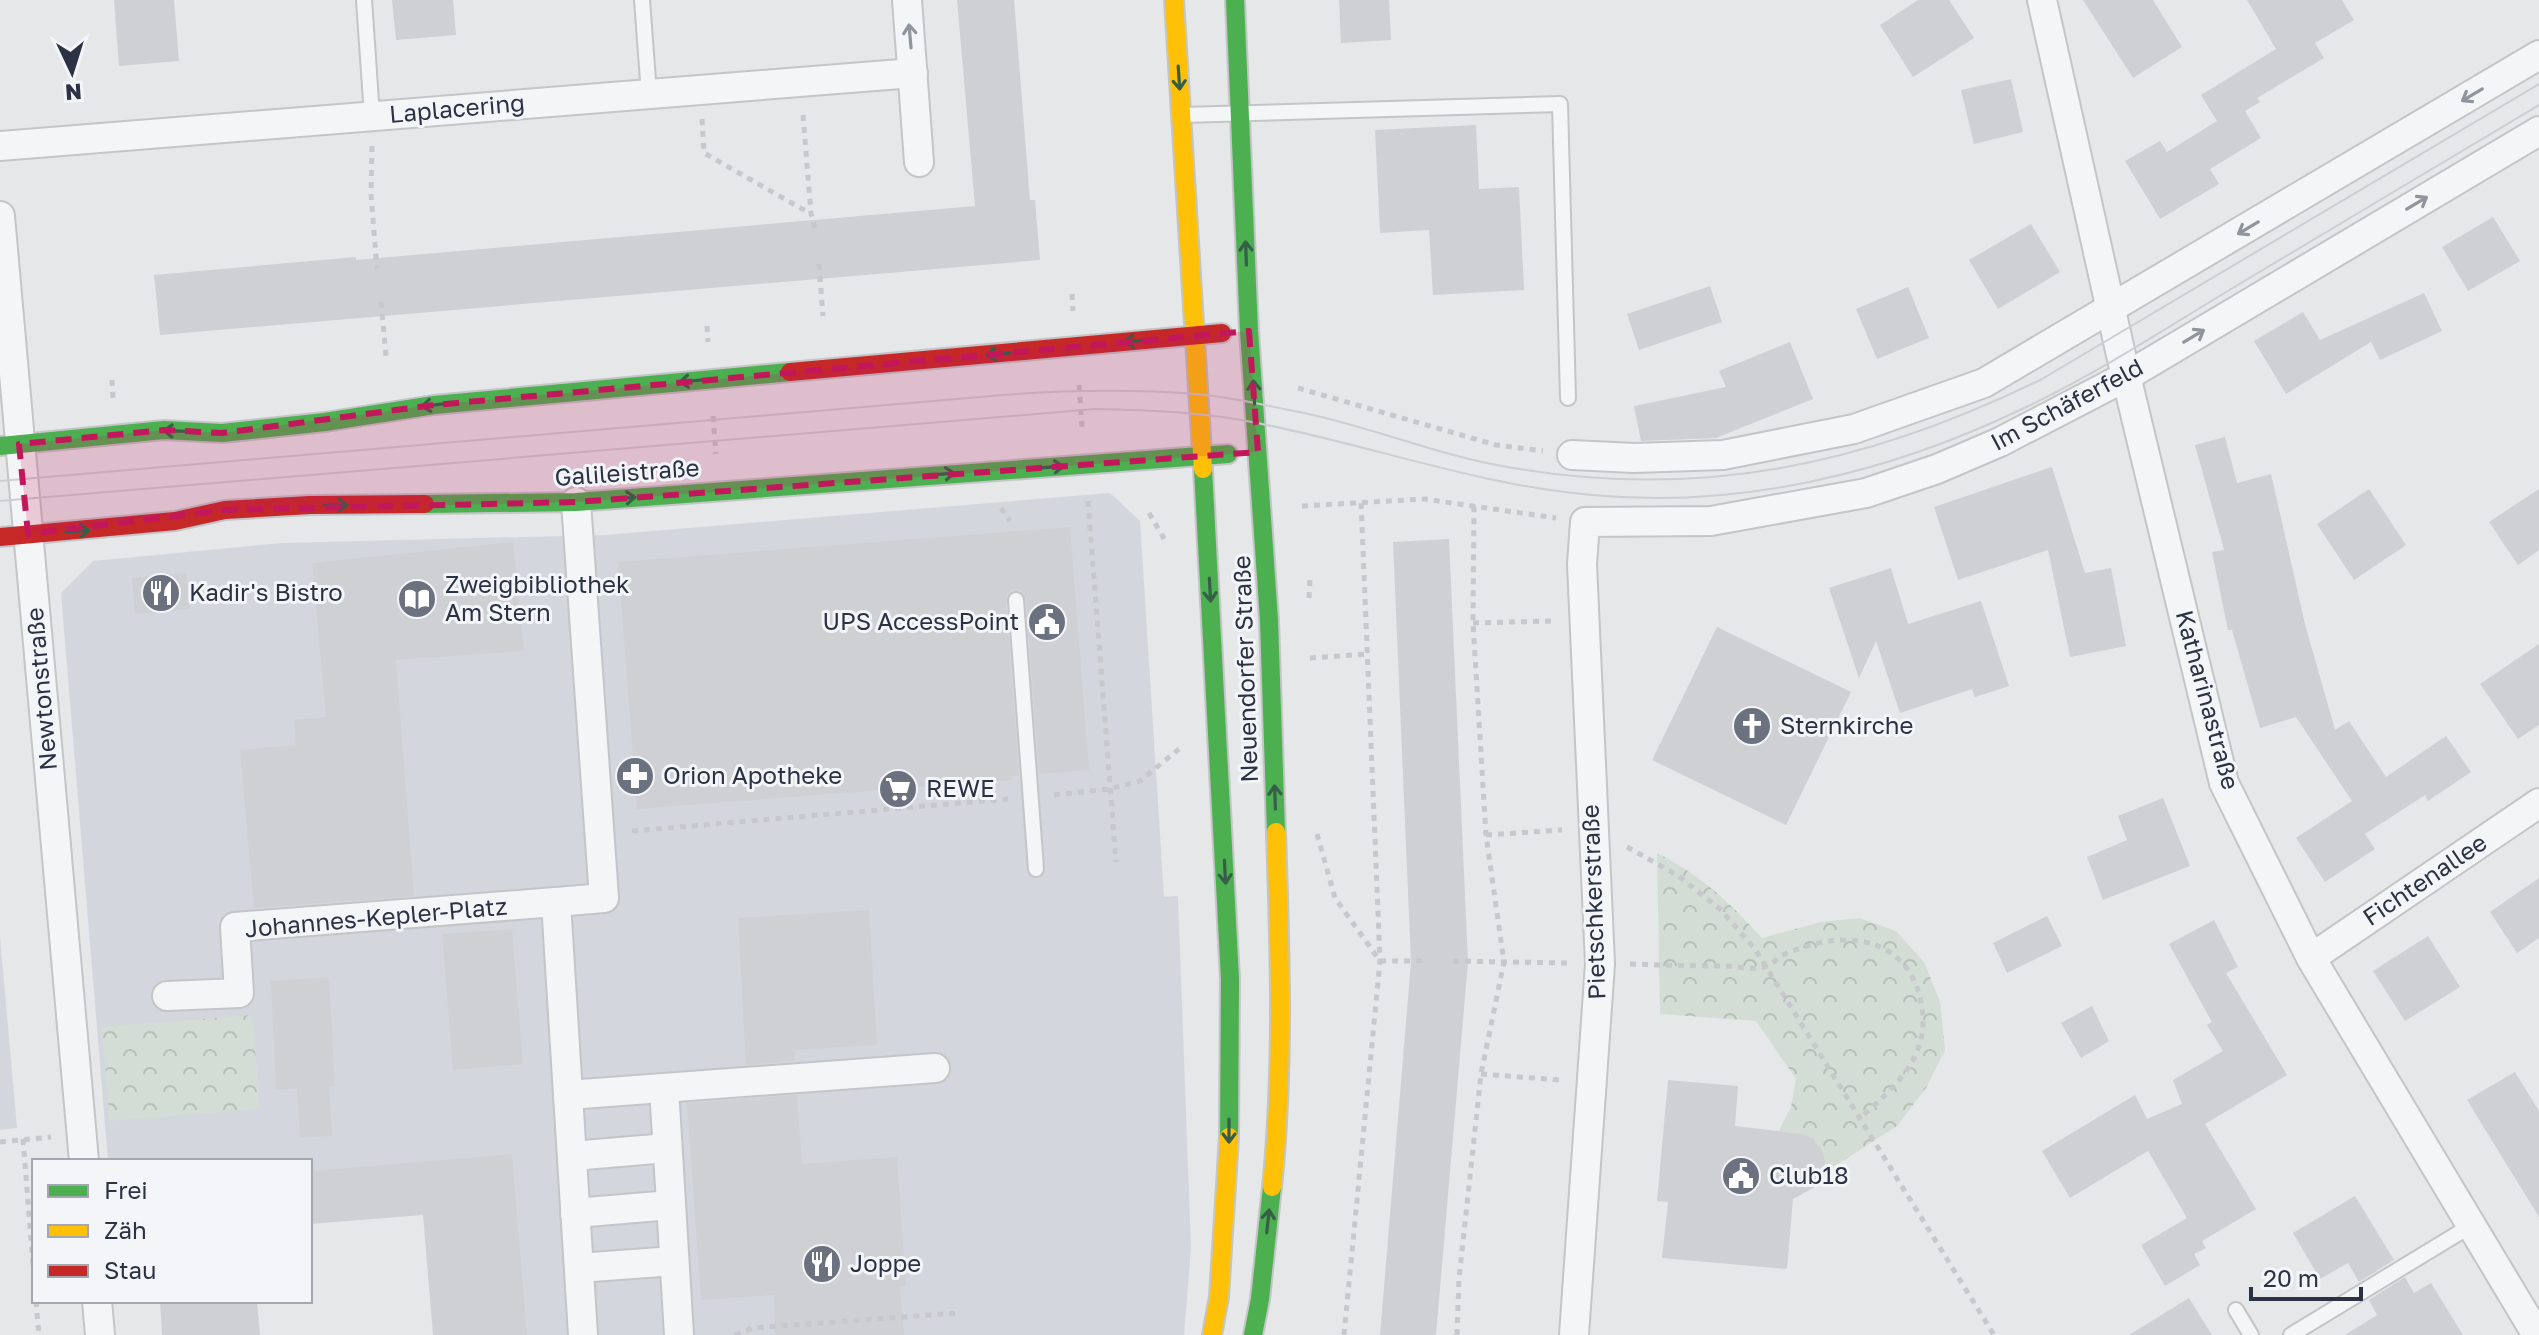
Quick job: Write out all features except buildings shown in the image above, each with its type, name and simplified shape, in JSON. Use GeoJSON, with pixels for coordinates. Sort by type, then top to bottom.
{"type":"FeatureCollection","features":[{"type":"Feature","properties":{"kind":"street"},"geometry":{"type":"LineString","coordinates":[[907,0],[919,162]]}},
{"type":"Feature","properties":{"kind":"street","name":"Neuendorfer Straße"},"geometry":{"type":"LineString","coordinates":[[1174,0],[1203,456],[1230,979],[1229,1145],[1219,1297],[1212,1335]]}},
{"type":"Feature","properties":{"kind":"street","name":"Neuendorfer Straße"},"geometry":{"type":"LineString","coordinates":[[1235,0],[1249,331],[1269,620],[1281,979],[1276,1147],[1260,1299],[1253,1335]]}},
{"type":"Feature","properties":{"kind":"street","name":"Katharinastraße"},"geometry":{"type":"LineString","coordinates":[[2042,0],[2224,783],[2311,958],[2537,1335]]}},
{"type":"Feature","properties":{"kind":"street"},"geometry":{"type":"LineString","coordinates":[[1572,455],[1634,458],[1723,455],[1854,429],[1984,383],[2539,55]]}},
{"type":"Feature","properties":{"kind":"street","name":"Laplacering"},"geometry":{"type":"LineString","coordinates":[[0,146],[913,73]]}},
{"type":"Feature","properties":{"kind":"street","name":"Im Schäferfeld"},"geometry":{"type":"LineString","coordinates":[[1585,522],[1711,521],[1866,493],[1937,469],[2000,442],[2127,376],[2539,131]]}},
{"type":"Feature","properties":{"kind":"street","name":"Newtonstraße"},"geometry":{"type":"LineString","coordinates":[[0,216],[10,445],[28,534],[83,1147]]}},
{"type":"Feature","properties":{"kind":"street"},"geometry":{"type":"LineString","coordinates":[[10,445],[164,430],[222,433],[325,422],[434,405],[1249,331]]}},
{"type":"Feature","properties":{"kind":"street","name":"Galileistraße"},"geometry":{"type":"LineString","coordinates":[[0,537],[149,524],[225,510],[310,505],[576,502],[1258,452]]}},
{"type":"Feature","properties":{"kind":"street","name":"Johannes-Kepler-Platz"},"geometry":{"type":"LineString","coordinates":[[167,996],[239,993],[235,927],[604,898],[576,502]]}},
{"type":"Feature","properties":{"kind":"street","name":"Pietschkerstraße"},"geometry":{"type":"LineString","coordinates":[[1574,1335],[1600,964],[1582,564],[1585,522]]}},
{"type":"Feature","properties":{"kind":"street","name":"Fichtenallee"},"geometry":{"type":"LineString","coordinates":[[2311,958],[2539,803]]}},
{"type":"Feature","properties":{"kind":"street"},"geometry":{"type":"LineString","coordinates":[[556,902],[583,1335]]}},
{"type":"Feature","properties":{"kind":"street"},"geometry":{"type":"LineString","coordinates":[[568,1095],[935,1068]]}},
{"type":"Feature","properties":{"kind":"street"},"geometry":{"type":"LineString","coordinates":[[664,1088],[679,1335]]}},
{"type":"Feature","properties":{"kind":"street"},"geometry":{"type":"LineString","coordinates":[[572,1156],[667,1148]]}},
{"type":"Feature","properties":{"kind":"street"},"geometry":{"type":"LineString","coordinates":[[575,1213],[671,1205]]}},
{"type":"Feature","properties":{"kind":"street"},"geometry":{"type":"LineString","coordinates":[[579,1268],[674,1261]]}},
{"type":"Feature","properties":{"kind":"street"},"geometry":{"type":"LineString","coordinates":[[97,1303],[100,1335]]}},
{"type":"Feature","properties":{"kind":"lane"},"geometry":{"type":"LineString","coordinates":[[364,0],[372,116]]}},
{"type":"Feature","properties":{"kind":"lane"},"geometry":{"type":"LineString","coordinates":[[642,0],[649,94]]}},
{"type":"Feature","properties":{"kind":"lane"},"geometry":{"type":"LineString","coordinates":[[1182,115],[1560,104],[1568,398]]}},
{"type":"Feature","properties":{"kind":"lane"},"geometry":{"type":"LineString","coordinates":[[1016,600],[1036,869]]}},
{"type":"Feature","properties":{"kind":"lane"},"geometry":{"type":"LineString","coordinates":[[2291,1335],[2472,1225]]}},
{"type":"Feature","properties":{"kind":"lane"},"geometry":{"type":"LineString","coordinates":[[2236,1310],[2251,1335]]}},
{"type":"Feature","properties":{"kind":"path"},"geometry":{"type":"LineString","coordinates":[[801,82],[811,214],[816,232]]}},
{"type":"Feature","properties":{"kind":"path"},"geometry":{"type":"LineString","coordinates":[[699,90],[704,153],[811,214]]}},
{"type":"Feature","properties":{"kind":"path"},"geometry":{"type":"LineString","coordinates":[[372,116],[371,194],[377,269]]}},
{"type":"Feature","properties":{"kind":"path"},"geometry":{"type":"LineString","coordinates":[[819,264],[823,316]]}},
{"type":"Feature","properties":{"kind":"path"},"geometry":{"type":"LineString","coordinates":[[381,302],[386,356]]}},
{"type":"Feature","properties":{"kind":"path"},"geometry":{"type":"LineString","coordinates":[[1076,347],[1116,862]]}},
{"type":"Feature","properties":{"kind":"path"},"geometry":{"type":"LineString","coordinates":[[1298,388],[1496,445],[1572,455]]}},
{"type":"Feature","properties":{"kind":"path"},"geometry":{"type":"LineString","coordinates":[[1302,506],[1424,499],[1585,522]]}},
{"type":"Feature","properties":{"kind":"path"},"geometry":{"type":"LineString","coordinates":[[1344,1335],[1380,961],[1361,501]]}},
{"type":"Feature","properties":{"kind":"path"},"geometry":{"type":"LineString","coordinates":[[1457,1335],[1459,1279],[1481,1074],[1504,962],[1486,835],[1473,623],[1474,506]]}},
{"type":"Feature","properties":{"kind":"path"},"geometry":{"type":"LineString","coordinates":[[1149,513],[1166,542]]}},
{"type":"Feature","properties":{"kind":"path"},"geometry":{"type":"LineString","coordinates":[[1473,623],[1585,621]]}},
{"type":"Feature","properties":{"kind":"path"},"geometry":{"type":"LineString","coordinates":[[1310,658],[1367,654]]}},
{"type":"Feature","properties":{"kind":"path"},"geometry":{"type":"LineString","coordinates":[[600,834],[1109,789],[1140,781],[1180,748]]}},
{"type":"Feature","properties":{"kind":"path"},"geometry":{"type":"LineString","coordinates":[[1315,826],[1335,898],[1380,961]]}},
{"type":"Feature","properties":{"kind":"path"},"geometry":{"type":"LineString","coordinates":[[1486,835],[1593,828],[1677,875],[1720,909],[1755,949],[1994,1335]]}},
{"type":"Feature","properties":{"kind":"path"},"geometry":{"type":"LineString","coordinates":[[1766,967],[1785,954],[1842,938],[1865,940],[1880,947],[1896,957],[1911,974],[1919,990],[1923,1013],[1917,1056],[1905,1074],[1859,1119]]}},
{"type":"Feature","properties":{"kind":"path"},"geometry":{"type":"LineString","coordinates":[[1380,961],[1423,961]]}},
{"type":"Feature","properties":{"kind":"path"},"geometry":{"type":"LineString","coordinates":[[1481,1074],[1593,1082]]}},
{"type":"Feature","properties":{"kind":"path"},"geometry":{"type":"LineString","coordinates":[[23,1139],[32,1252]]}},
{"type":"Feature","properties":{"kind":"path"},"geometry":{"type":"LineString","coordinates":[[0,1142],[23,1139],[83,1147]]}},
{"type":"Feature","properties":{"kind":"path"},"geometry":{"type":"LineString","coordinates":[[36,1303],[39,1335]]}},
{"type":"Feature","properties":{"kind":"path"},"geometry":{"type":"LineString","coordinates":[[735,1335],[753,1328],[957,1313]]}},
{"type":"Feature","properties":{"kind":"highlighted area"},"geometry":{"type":"Polygon","coordinates":[[[1249,331],[1258,452],[576,502],[225,510],[28,534],[19,444],[164,430],[222,433],[434,405],[1249,331]]]}},
{"type":"Feature","properties":{"kind":"shaded area"},"geometry":{"type":"Polygon","coordinates":[[[1110,493],[1140,521],[1164,897],[1178,896],[1191,1248],[1184,1335],[493,1335],[482,1169],[312,1183],[312,1159],[108,1159],[61,593],[93,561],[281,543],[605,535],[1110,493]]]}},
{"type":"Feature","properties":{"kind":"shaded area"},"geometry":{"type":"Polygon","coordinates":[[[0,937],[17,1128],[0,1130],[0,937]]]}},
{"type":"Feature","properties":{"kind":"green space"},"geometry":{"type":"Polygon","coordinates":[[[1657,853],[1714,890],[1762,938],[1821,922],[1859,918],[1896,931],[1924,962],[1940,1002],[1945,1050],[1926,1088],[1897,1126],[1824,1173],[1822,1153],[1814,1140],[1779,1131],[1791,1107],[1796,1079],[1756,1021],[1660,1014],[1657,853]]]}},
{"type":"Feature","properties":{"kind":"green space"},"geometry":{"type":"Polygon","coordinates":[[[252,1015],[260,1109],[110,1121],[102,1027],[252,1015]]]}},
{"type":"Feature","properties":{"kind":"tram line"},"geometry":{"type":"LineString","coordinates":[[0,481],[1003,395],[1100,391],[1172,392],[1236,399],[1329,419],[1477,461],[1574,476],[1644,480],[1712,477],[1780,468],[1846,454],[1911,434],[1977,409],[2042,379],[2539,84]]}},
{"type":"Feature","properties":{"kind":"tram line"},"geometry":{"type":"LineString","coordinates":[[0,501],[1095,409],[1176,412],[1237,419],[1465,474],[1549,490],[1648,498],[1758,491],[1867,468],[1920,451],[1971,432],[2049,396],[2128,352],[2539,105]]}},
{"type":"Feature","properties":{"kind":"traffic: fast"},"geometry":{"type":"LineString","coordinates":[[1235,0],[1249,331],[1269,620],[1276,832]]}},
{"type":"Feature","properties":{"kind":"traffic: fast"},"geometry":{"type":"LineString","coordinates":[[0,446],[164,430],[222,433],[325,422],[434,405],[790,372]]}},
{"type":"Feature","properties":{"kind":"traffic: fast"},"geometry":{"type":"LineString","coordinates":[[425,504],[576,502],[1228,454]]}},
{"type":"Feature","properties":{"kind":"traffic: fast"},"geometry":{"type":"LineString","coordinates":[[1203,469],[1230,979],[1229,1137]]}},
{"type":"Feature","properties":{"kind":"traffic: fast"},"geometry":{"type":"LineString","coordinates":[[1253,1335],[1272,1187]]}},
{"type":"Feature","properties":{"kind":"traffic: slow"},"geometry":{"type":"LineString","coordinates":[[1174,0],[1203,469]]}},
{"type":"Feature","properties":{"kind":"traffic: slow"},"geometry":{"type":"LineString","coordinates":[[1272,1187],[1280,1054],[1276,832]]}},
{"type":"Feature","properties":{"kind":"traffic: slow"},"geometry":{"type":"LineString","coordinates":[[1212,1335],[1219,1297],[1229,1137]]}},
{"type":"Feature","properties":{"kind":"traffic: jam"},"geometry":{"type":"LineString","coordinates":[[790,372],[1222,333]]}},
{"type":"Feature","properties":{"kind":"traffic: jam"},"geometry":{"type":"LineString","coordinates":[[0,537],[175,521],[225,510],[310,505],[425,504]]}},
{"type":"Feature","properties":{"kind":"place","name":"Kadir's Bistro"},"geometry":{"type":"Point","coordinates":[161,593]}},
{"type":"Feature","properties":{"kind":"place","name":"Zweigbibliothek Am Stern"},"geometry":{"type":"Point","coordinates":[417,599]}},
{"type":"Feature","properties":{"kind":"place","name":"UPS AccessPoint"},"geometry":{"type":"Point","coordinates":[1047,622]}},
{"type":"Feature","properties":{"kind":"place","name":"Sternkirche"},"geometry":{"type":"Point","coordinates":[1752,726]}},
{"type":"Feature","properties":{"kind":"place","name":"Orion Apotheke"},"geometry":{"type":"Point","coordinates":[635,776]}},
{"type":"Feature","properties":{"kind":"place","name":"REWE"},"geometry":{"type":"Point","coordinates":[898,789]}},
{"type":"Feature","properties":{"kind":"place","name":"Club18"},"geometry":{"type":"Point","coordinates":[1741,1176]}},
{"type":"Feature","properties":{"kind":"place","name":"Joppe"},"geometry":{"type":"Point","coordinates":[822,1264]}}]}
